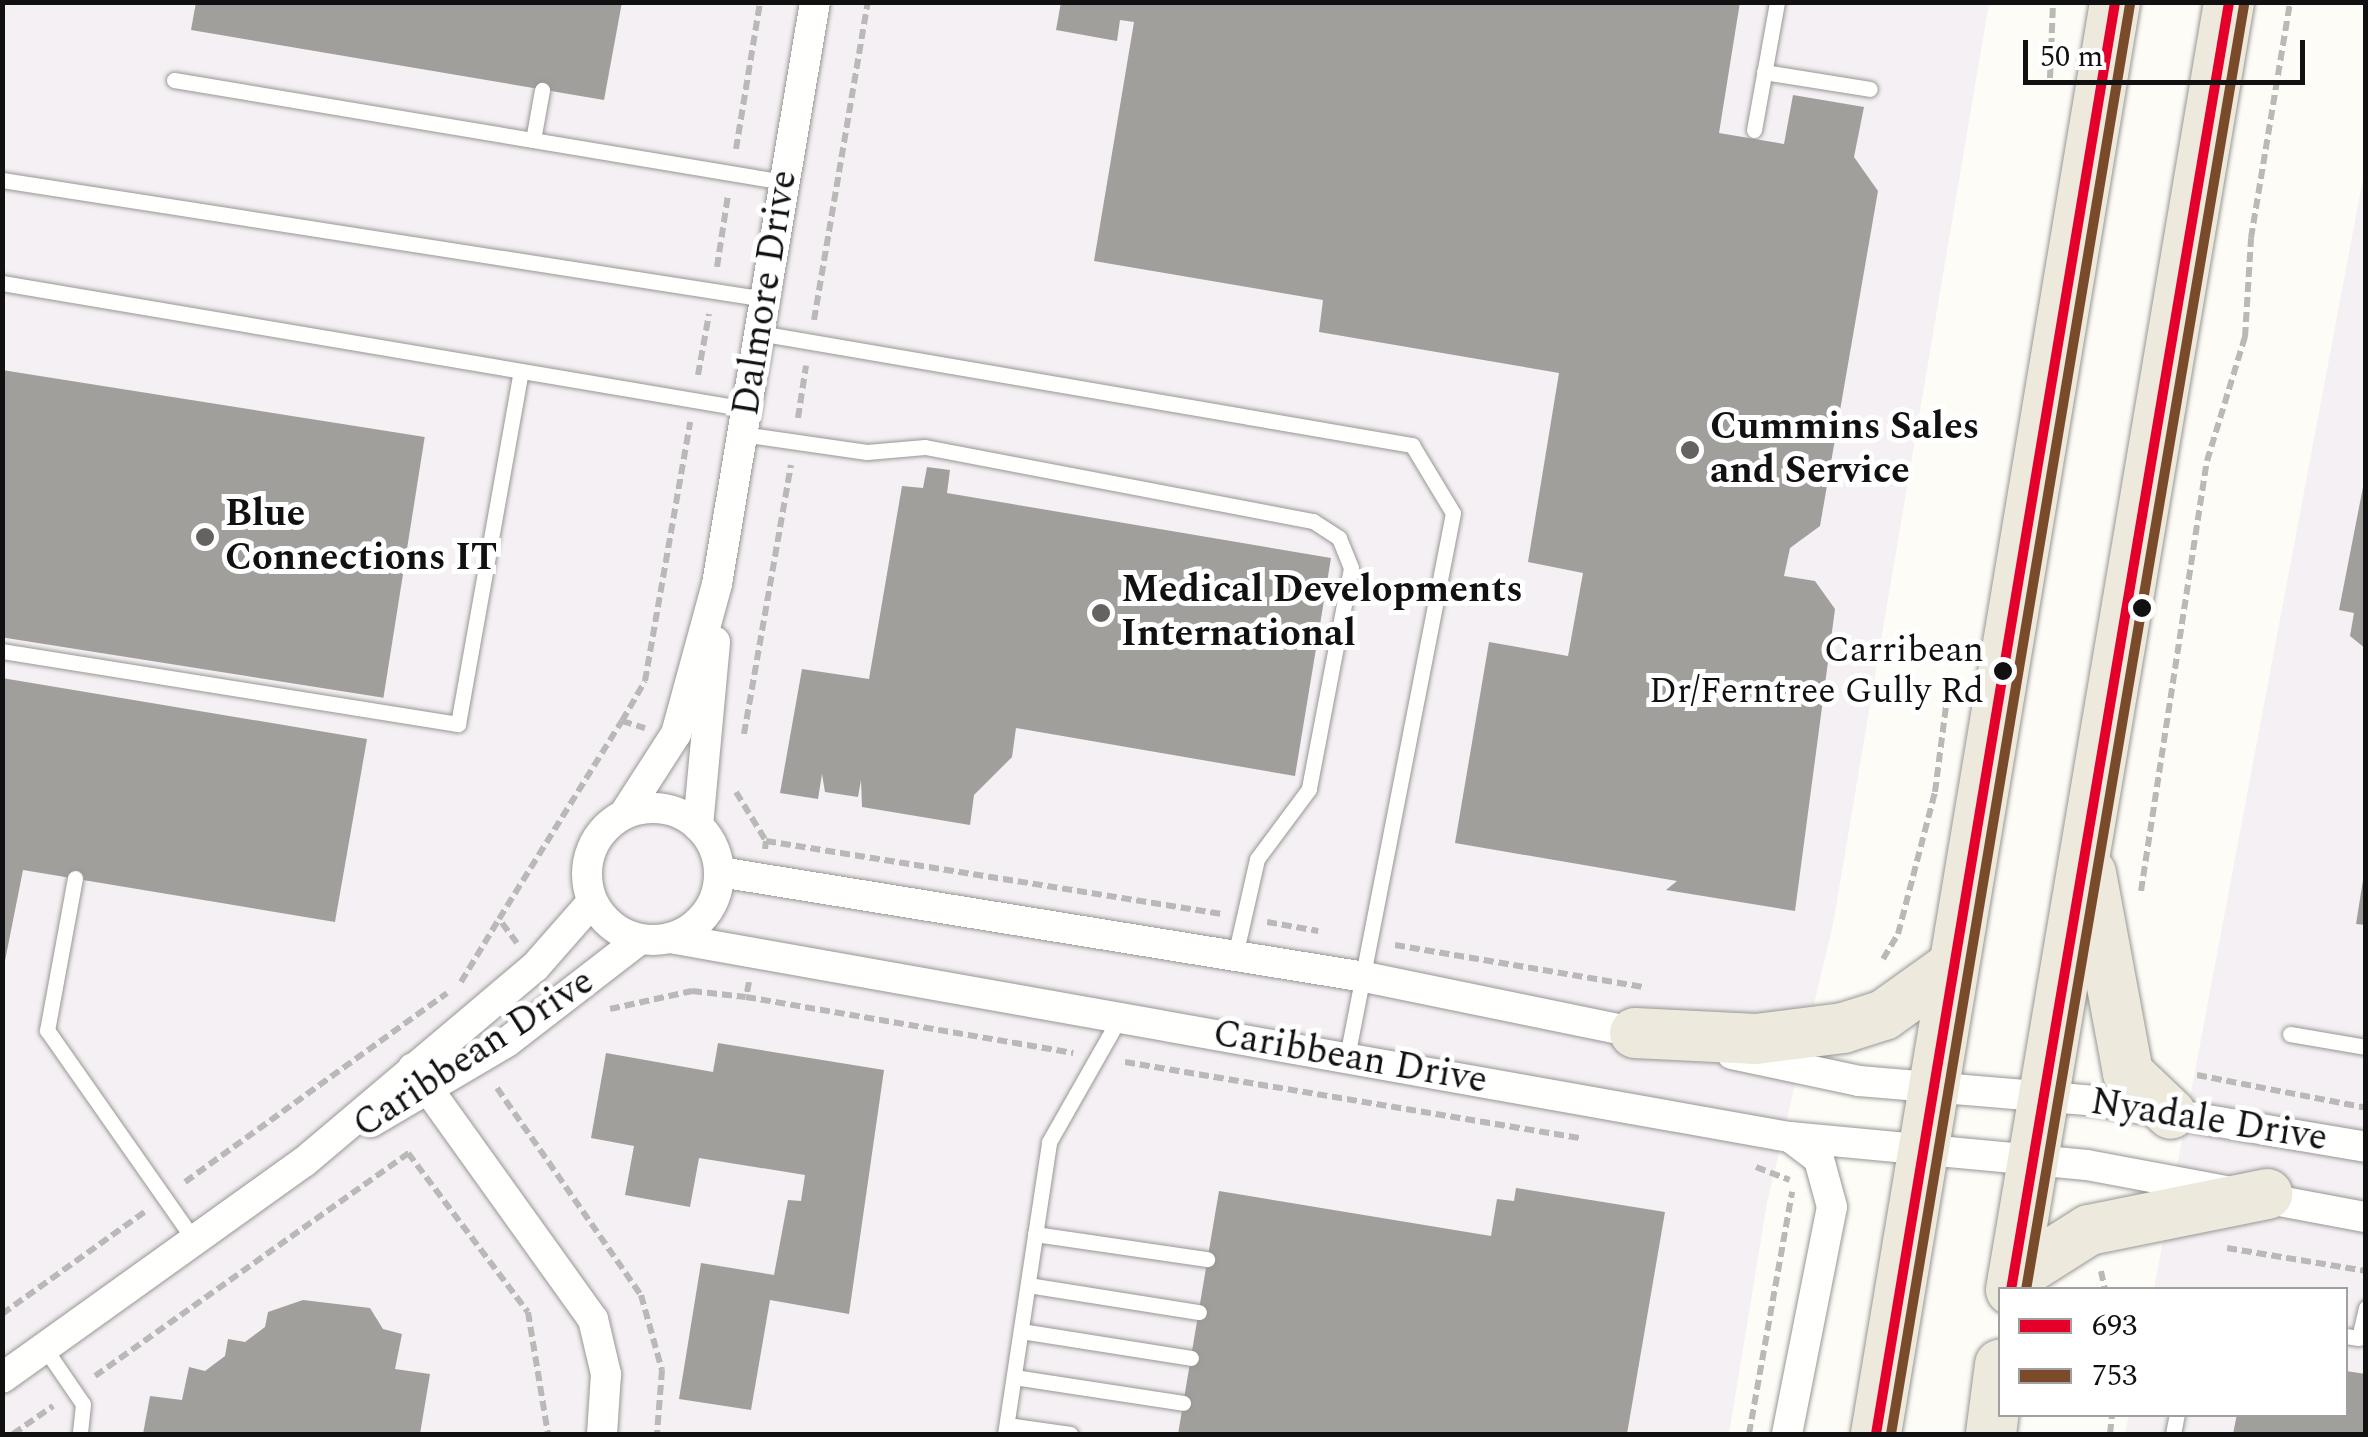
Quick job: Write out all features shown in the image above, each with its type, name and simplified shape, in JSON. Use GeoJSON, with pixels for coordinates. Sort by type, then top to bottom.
{"type":"FeatureCollection","features":[{"type":"Feature","properties":{"kind":"main road"},"geometry":{"type":"LineString","coordinates":[[1874,1433],[2115,2]]}},
{"type":"Feature","properties":{"kind":"main road"},"geometry":{"type":"LineString","coordinates":[[2012,1284],[2228,2]]}},
{"type":"Feature","properties":{"kind":"main road"},"geometry":{"type":"LineString","coordinates":[[2084,839],[2128,1073],[2180,1093]]}},
{"type":"Feature","properties":{"kind":"main road"},"geometry":{"type":"LineString","coordinates":[[1635,1032],[1756,1039],[1876,1017],[1952,967]]}},
{"type":"Feature","properties":{"kind":"main road"},"geometry":{"type":"LineString","coordinates":[[2012,1284],[2089,1230],[2267,1194]]}},
{"type":"Feature","properties":{"kind":"main road"},"geometry":{"type":"LineString","coordinates":[[1991,1434],[1998,1380]]}},
{"type":"Feature","properties":{"kind":"street","name":"Dalmore Drive"},"geometry":{"type":"LineString","coordinates":[[698,826],[717,584],[814,2]]}},
{"type":"Feature","properties":{"kind":"street","name":"Dalmore Drive"},"geometry":{"type":"LineString","coordinates":[[626,813],[676,734],[717,584]]}},
{"type":"Feature","properties":{"kind":"street"},"geometry":{"type":"LineString","coordinates":[[664,809],[698,826],[720,872],[704,916],[670,938],[639,940],[592,902],[594,842],[626,813],[664,809]]}},
{"type":"Feature","properties":{"kind":"street","name":"Caribbean Drive"},"geometry":{"type":"LineString","coordinates":[[720,872],[1366,978],[1859,1081],[1933,1085]]}},
{"type":"Feature","properties":{"kind":"street","name":"Caribbean Drive"},"geometry":{"type":"LineString","coordinates":[[421,1078],[535,967],[592,902]]}},
{"type":"Feature","properties":{"kind":"street","name":"Caribbean Drive"},"geometry":{"type":"LineString","coordinates":[[670,938],[1790,1137],[2033,1158]]}},
{"type":"Feature","properties":{"kind":"street","name":"Caribbean Drive"},"geometry":{"type":"LineString","coordinates":[[2,1378],[421,1078],[639,940]]}},
{"type":"Feature","properties":{"kind":"street"},"geometry":{"type":"LineString","coordinates":[[421,1078],[593,1320],[606,1374],[602,1434]]}},
{"type":"Feature","properties":{"kind":"street","name":"Nyadale Drive"},"geometry":{"type":"LineString","coordinates":[[1933,1085],[2042,1095],[2180,1093],[2366,1147]]}},
{"type":"Feature","properties":{"kind":"street"},"geometry":{"type":"LineString","coordinates":[[1786,1434],[1832,1207],[1819,1158],[1790,1137]]}},
{"type":"Feature","properties":{"kind":"street","name":"Nyadale Drive"},"geometry":{"type":"LineString","coordinates":[[2033,1158],[2267,1194],[2366,1217]]}},
{"type":"Feature","properties":{"kind":"lane"},"geometry":{"type":"LineString","coordinates":[[1754,130],[1777,2]]}},
{"type":"Feature","properties":{"kind":"lane"},"geometry":{"type":"LineString","coordinates":[[1764,72],[1870,88]]}},
{"type":"Feature","properties":{"kind":"lane"},"geometry":{"type":"LineString","coordinates":[[174,80],[784,182]]}},
{"type":"Feature","properties":{"kind":"lane"},"geometry":{"type":"LineString","coordinates":[[533,140],[542,90]]}},
{"type":"Feature","properties":{"kind":"lane"},"geometry":{"type":"LineString","coordinates":[[2,180],[765,300]]}},
{"type":"Feature","properties":{"kind":"lane"},"geometry":{"type":"LineString","coordinates":[[2,283],[694,400],[794,442],[867,452],[925,448],[1331,532],[1351,568],[1309,789],[1257,859],[1235,956]]}},
{"type":"Feature","properties":{"kind":"lane"},"geometry":{"type":"LineString","coordinates":[[759,332],[1412,445],[1453,512],[1366,978],[1347,1057]]}},
{"type":"Feature","properties":{"kind":"lane"},"geometry":{"type":"LineString","coordinates":[[2,651],[458,724],[520,372]]}},
{"type":"Feature","properties":{"kind":"lane"},"geometry":{"type":"LineString","coordinates":[[75,878],[47,1030],[195,1241]]}},
{"type":"Feature","properties":{"kind":"lane"},"geometry":{"type":"LineString","coordinates":[[1070,1434],[1006,1430],[1049,1142],[1092,1056],[1120,1017]]}},
{"type":"Feature","properties":{"kind":"lane"},"geometry":{"type":"LineString","coordinates":[[2290,1034],[2366,1047]]}},
{"type":"Feature","properties":{"kind":"lane"},"geometry":{"type":"LineString","coordinates":[[1036,1234],[1207,1259]]}},
{"type":"Feature","properties":{"kind":"lane"},"geometry":{"type":"LineString","coordinates":[[1028,1285],[1198,1312]]}},
{"type":"Feature","properties":{"kind":"lane"},"geometry":{"type":"LineString","coordinates":[[2357,1338],[2366,1308]]}},
{"type":"Feature","properties":{"kind":"lane"},"geometry":{"type":"LineString","coordinates":[[1021,1331],[1191,1358]]}},
{"type":"Feature","properties":{"kind":"lane"},"geometry":{"type":"LineString","coordinates":[[46,1350],[84,1408],[80,1434]]}},
{"type":"Feature","properties":{"kind":"lane"},"geometry":{"type":"LineString","coordinates":[[1014,1377],[1183,1403]]}},
{"type":"Feature","properties":{"kind":"path"},"geometry":{"type":"LineString","coordinates":[[2,1314],[457,986],[622,721],[645,680],[760,2]]}},
{"type":"Feature","properties":{"kind":"path"},"geometry":{"type":"LineString","coordinates":[[728,743],[742,745],[868,2]]}},
{"type":"Feature","properties":{"kind":"path"},"geometry":{"type":"LineString","coordinates":[[2050,78],[2053,2]]}},
{"type":"Feature","properties":{"kind":"path"},"geometry":{"type":"LineString","coordinates":[[2139,902],[2207,461],[2249,313],[2250,238],[2290,2]]}},
{"type":"Feature","properties":{"kind":"path"},"geometry":{"type":"LineString","coordinates":[[1876,1017],[1863,993],[1898,934],[1948,691]]}},
{"type":"Feature","properties":{"kind":"path"},"geometry":{"type":"LineString","coordinates":[[622,721],[656,731]]}},
{"type":"Feature","properties":{"kind":"path"},"geometry":{"type":"LineString","coordinates":[[736,774],[744,812],[766,841],[1662,990]]}},
{"type":"Feature","properties":{"kind":"path"},"geometry":{"type":"LineString","coordinates":[[764,855],[766,841]]}},
{"type":"Feature","properties":{"kind":"path"},"geometry":{"type":"LineString","coordinates":[[499,920],[526,954]]}},
{"type":"Feature","properties":{"kind":"path"},"geometry":{"type":"LineString","coordinates":[[746,997],[751,972]]}},
{"type":"Feature","properties":{"kind":"path"},"geometry":{"type":"LineString","coordinates":[[593,1015],[692,991],[746,997],[1587,1139]]}},
{"type":"Feature","properties":{"kind":"path"},"geometry":{"type":"LineString","coordinates":[[497,1088],[641,1295],[662,1370],[657,1434]]}},
{"type":"Feature","properties":{"kind":"path"},"geometry":{"type":"LineString","coordinates":[[2180,1093],[2366,1108]]}},
{"type":"Feature","properties":{"kind":"path"},"geometry":{"type":"LineString","coordinates":[[13,1434],[410,1152],[528,1312],[548,1434]]}},
{"type":"Feature","properties":{"kind":"path"},"geometry":{"type":"LineString","coordinates":[[1740,1165],[1806,1183]]}},
{"type":"Feature","properties":{"kind":"path"},"geometry":{"type":"LineString","coordinates":[[1749,1434],[1794,1181]]}},
{"type":"Feature","properties":{"kind":"path"},"geometry":{"type":"LineString","coordinates":[[2212,1245],[2366,1271]]}},
{"type":"Feature","properties":{"kind":"shaded area"},"geometry":{"type":"Polygon","coordinates":[[[3,3],[1989,3],[1833,924],[1767,1203],[1729,1434],[3,1434],[3,3]]]}},
{"type":"Feature","properties":{"kind":"shaded area"},"geometry":{"type":"Polygon","coordinates":[[[2365,168],[2365,1434],[2125,1434],[2129,1417],[2348,1417],[2348,1287],[2154,1287],[2365,168]]]}},
{"type":"Feature","properties":{"kind":"building"},"geometry":{"type":"Polygon","coordinates":[[[196,2],[622,2],[604,100],[191,30],[196,2]]]}},
{"type":"Feature","properties":{"kind":"building","name":"Cummins Sales and Service"},"geometry":{"type":"Polygon","coordinates":[[[1061,2],[1740,2],[1719,133],[1784,144],[1793,95],[1864,107],[1854,157],[1878,191],[1820,526],[1790,548],[1784,576],[1815,581],[1835,609],[1795,911],[1666,890],[1677,881],[1455,843],[1489,642],[1568,656],[1583,573],[1528,562],[1559,373],[1319,332],[1323,300],[1094,261],[1134,22],[1120,20],[1117,41],[1056,30],[1061,2]]]}},
{"type":"Feature","properties":{"kind":"building","name":"Blue Connections IT"},"geometry":{"type":"Polygon","coordinates":[[[2,370],[425,437],[383,698],[2,637],[2,370]]]}},
{"type":"Feature","properties":{"kind":"building","name":"Medical Developments International"},"geometry":{"type":"Polygon","coordinates":[[[927,467],[950,470],[947,493],[1331,558],[1295,776],[1016,728],[1012,757],[974,795],[970,825],[862,807],[861,780],[858,797],[825,792],[822,774],[818,799],[780,793],[802,669],[869,679],[902,486],[923,488],[927,467]]]}},
{"type":"Feature","properties":{"kind":"building"},"geometry":{"type":"Polygon","coordinates":[[[2363,487],[2366,649],[2350,636],[2354,613],[2339,610],[2363,487]]]}},
{"type":"Feature","properties":{"kind":"building"},"geometry":{"type":"Polygon","coordinates":[[[2,678],[367,739],[335,922],[23,870],[2,976],[2,678]]]}},
{"type":"Feature","properties":{"kind":"building"},"geometry":{"type":"Polygon","coordinates":[[[2366,880],[2366,925],[2356,924],[2366,880]]]}},
{"type":"Feature","properties":{"kind":"building"},"geometry":{"type":"Polygon","coordinates":[[[718,1043],[884,1070],[849,1314],[770,1300],[751,1410],[679,1399],[701,1263],[774,1275],[788,1200],[801,1201],[805,1175],[699,1158],[690,1207],[625,1195],[634,1146],[591,1138],[606,1053],[713,1072],[718,1043]]]}},
{"type":"Feature","properties":{"kind":"building"},"geometry":{"type":"Polygon","coordinates":[[[1516,1188],[1665,1212],[1627,1434],[1178,1434],[1219,1191],[1491,1236],[1497,1199],[1514,1201],[1516,1188]]]}},
{"type":"Feature","properties":{"kind":"building"},"geometry":{"type":"Polygon","coordinates":[[[303,1300],[370,1308],[383,1329],[402,1334],[395,1369],[430,1374],[420,1434],[143,1434],[150,1396],[182,1400],[189,1367],[205,1371],[225,1356],[228,1339],[245,1342],[265,1327],[268,1312],[303,1300]]]}},
{"type":"Feature","properties":{"kind":"building"},"geometry":{"type":"Polygon","coordinates":[[[2348,1371],[2366,1374],[2366,1434],[2233,1434],[2236,1417],[2348,1417],[2348,1371]]]}},
{"type":"Feature","properties":{"kind":"transit line","name":"693"},"geometry":{"type":"LineString","coordinates":[[1876,1434],[2115,2]]}},
{"type":"Feature","properties":{"kind":"transit line","name":"693"},"geometry":{"type":"LineString","coordinates":[[2012,1287],[2229,2]]}},
{"type":"Feature","properties":{"kind":"transit line","name":"753"},"geometry":{"type":"LineString","coordinates":[[1891,1434],[2130,4]]}},
{"type":"Feature","properties":{"kind":"transit line","name":"753"},"geometry":{"type":"LineString","coordinates":[[2027,1287],[2244,5]]}},
{"type":"Feature","properties":{"kind":"place","name":"Cummins Sales and Service"},"geometry":{"type":"Point","coordinates":[1690,450]}},
{"type":"Feature","properties":{"kind":"place","name":"Blue Connections IT"},"geometry":{"type":"Point","coordinates":[205,537]}},
{"type":"Feature","properties":{"kind":"place","name":"Medical Developments International"},"geometry":{"type":"Point","coordinates":[1101,613]}},
{"type":"Feature","properties":{"kind":"place","name":"Carribean Dr/Ferntree Gully Rd"},"geometry":{"type":"Point","coordinates":[2003,671]}}]}
